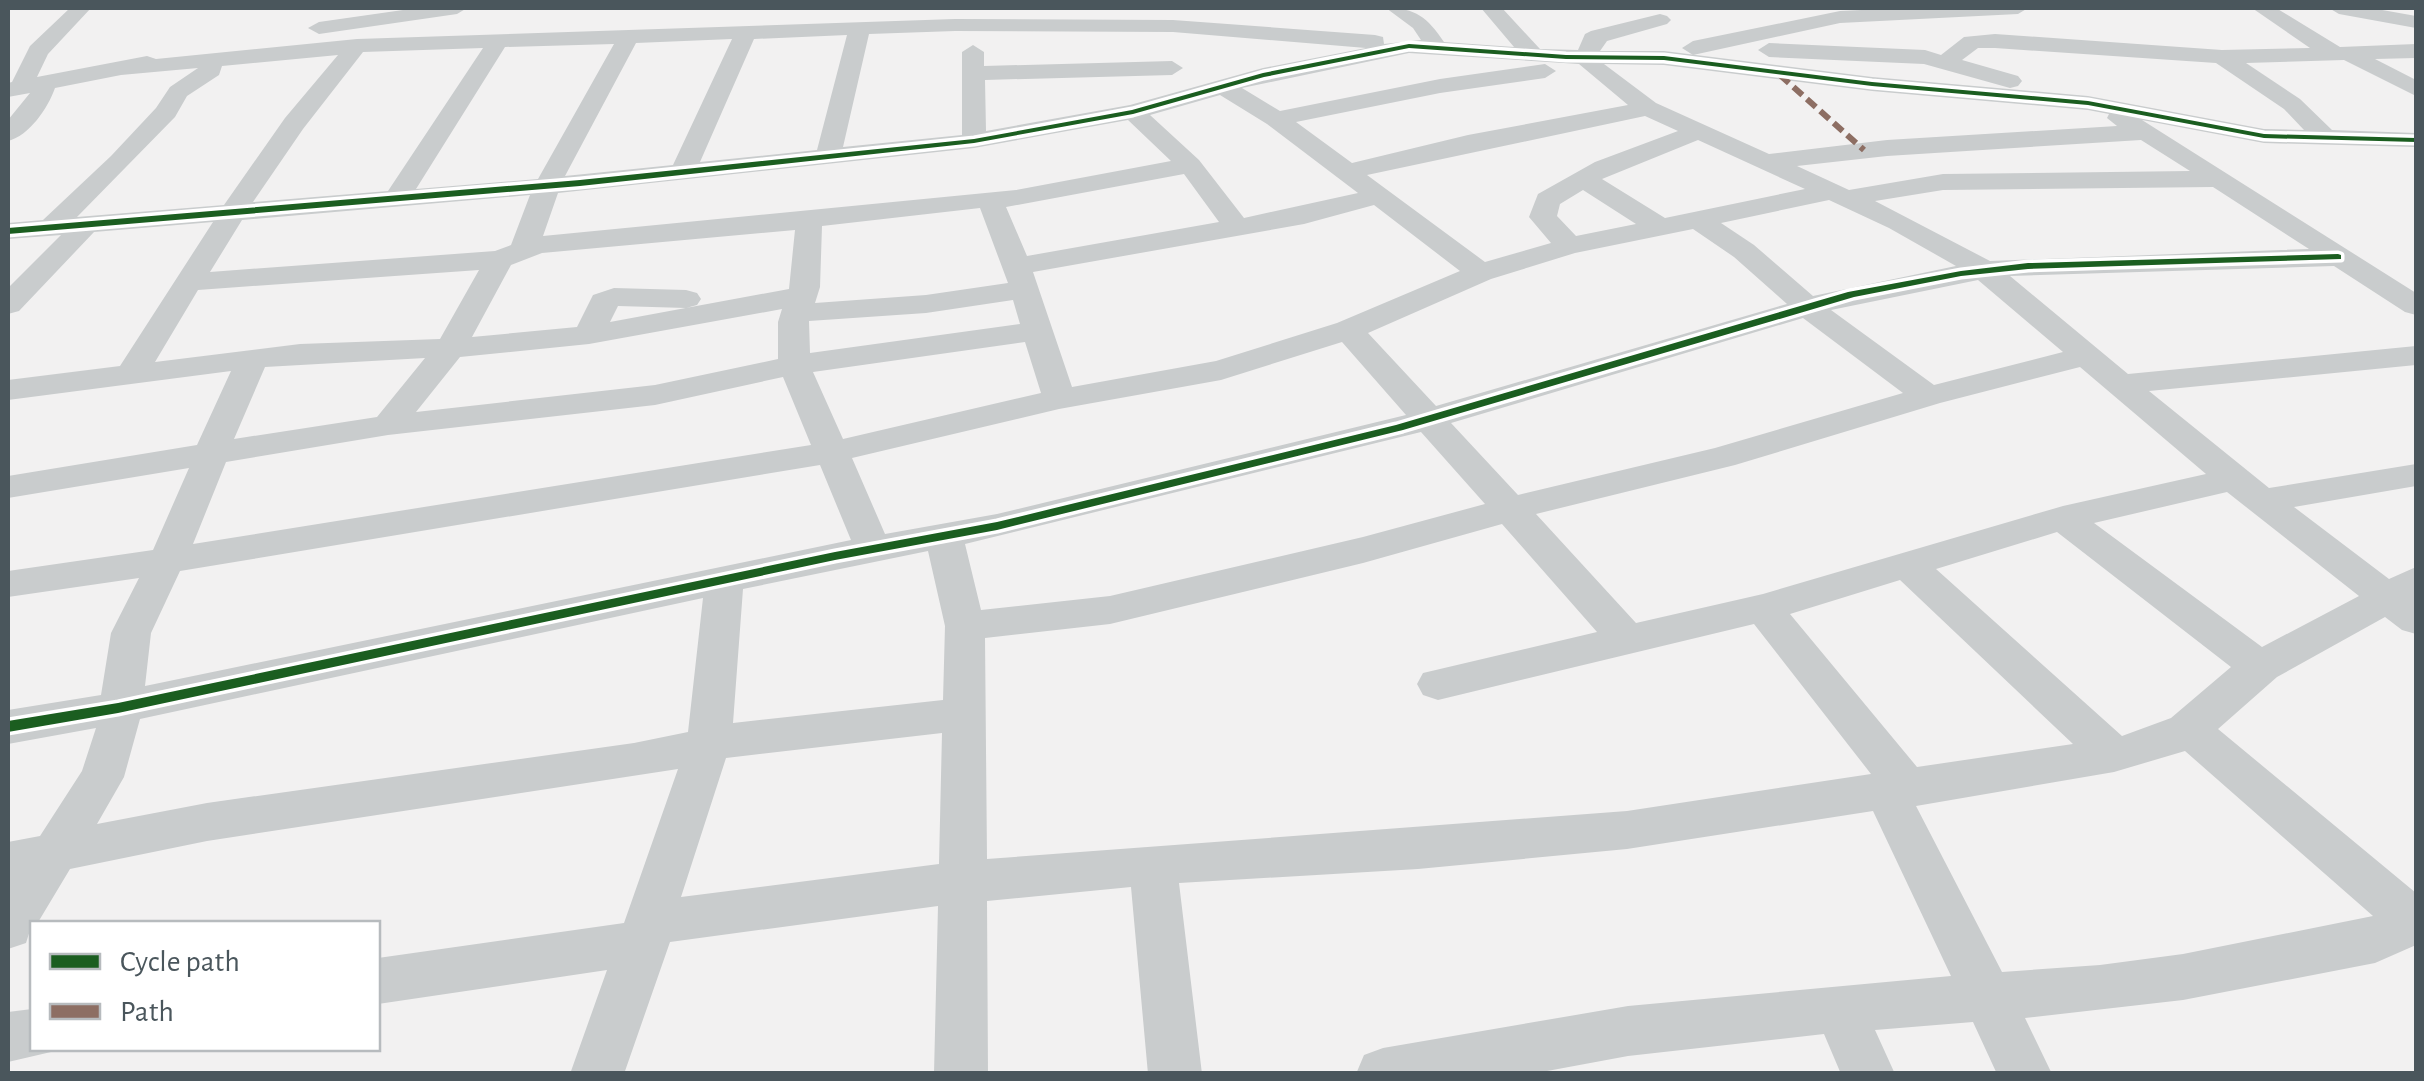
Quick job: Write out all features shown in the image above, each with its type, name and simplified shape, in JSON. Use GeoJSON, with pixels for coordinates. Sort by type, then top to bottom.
{"type":"FeatureCollection","features":[{"type":"Feature","properties":{"kind":"street"},"geometry":{"type":"LineString","coordinates":[[24,87],[38,51],[81,8]]}},
{"type":"Feature","properties":{"kind":"street"},"geometry":{"type":"LineString","coordinates":[[24,87],[124,69],[234,42],[404,11],[457,8]]}},
{"type":"Feature","properties":{"kind":"street"},"geometry":{"type":"LineString","coordinates":[[713,35],[726,8]]}},
{"type":"Feature","properties":{"kind":"street"},"geometry":{"type":"LineString","coordinates":[[1304,8],[1304,34]]}},
{"type":"Feature","properties":{"kind":"street"},"geometry":{"type":"LineString","coordinates":[[1396,8],[1421,24],[1436,47]]}},
{"type":"Feature","properties":{"kind":"street"},"geometry":{"type":"LineString","coordinates":[[1491,8],[1532,54]]}},
{"type":"Feature","properties":{"kind":"street"},"geometry":{"type":"LineString","coordinates":[[1640,8],[1660,20],[1697,56],[1776,72],[2088,103]]}},
{"type":"Feature","properties":{"kind":"street"},"geometry":{"type":"LineString","coordinates":[[1697,56],[1834,12],[1952,13],[2018,8]]}},
{"type":"Feature","properties":{"kind":"street"},"geometry":{"type":"LineString","coordinates":[[2262,8],[2344,55],[2416,89]]}},
{"type":"Feature","properties":{"kind":"street"},"geometry":{"type":"LineString","coordinates":[[2340,8],[2416,22]]}},
{"type":"Feature","properties":{"kind":"street"},"geometry":{"type":"LineString","coordinates":[[1994,10],[2015,43]]}},
{"type":"Feature","properties":{"kind":"street"},"geometry":{"type":"LineString","coordinates":[[1952,13],[2015,43],[2157,124],[2216,179],[2416,306]]}},
{"type":"Feature","properties":{"kind":"street"},"geometry":{"type":"LineString","coordinates":[[124,69],[357,46],[745,34],[832,19],[860,28],[964,19],[1175,17],[1409,46],[1576,57],[1664,58],[1751,51],[1872,52],[1948,61],[2157,124],[2264,136],[2416,140]]}},
{"type":"Feature","properties":{"kind":"street"},"geometry":{"type":"LineString","coordinates":[[1175,17],[1172,68],[1196,96]]}},
{"type":"Feature","properties":{"kind":"street"},"geometry":{"type":"LineString","coordinates":[[964,19],[975,73],[974,141]]}},
{"type":"Feature","properties":{"kind":"street"},"geometry":{"type":"LineString","coordinates":[[1276,119],[1440,86],[1544,71],[1576,57],[1592,39],[1660,20]]}},
{"type":"Feature","properties":{"kind":"street"},"geometry":{"type":"LineString","coordinates":[[828,158],[860,28]]}},
{"type":"Feature","properties":{"kind":"street"},"geometry":{"type":"LineString","coordinates":[[682,173],[745,34]]}},
{"type":"Feature","properties":{"kind":"street"},"geometry":{"type":"LineString","coordinates":[[388,425],[450,348],[512,253],[627,39]]}},
{"type":"Feature","properties":{"kind":"street"},"geometry":{"type":"LineString","coordinates":[[1948,61],[1972,42],[2222,57],[2416,51]]}},
{"type":"Feature","properties":{"kind":"street"},"geometry":{"type":"LineString","coordinates":[[396,199],[497,43]]}},
{"type":"Feature","properties":{"kind":"street"},"geometry":{"type":"LineString","coordinates":[[131,374],[233,212],[357,46]]}},
{"type":"Feature","properties":{"kind":"street"},"geometry":{"type":"LineString","coordinates":[[8,232],[547,186],[974,141],[1133,112],[1263,75],[1409,46]]}},
{"type":"Feature","properties":{"kind":"street"},"geometry":{"type":"LineString","coordinates":[[1751,51],[1776,72]]}},
{"type":"Feature","properties":{"kind":"street"},"geometry":{"type":"LineString","coordinates":[[1872,52],[1901,87]]}},
{"type":"Feature","properties":{"kind":"street"},"geometry":{"type":"LineString","coordinates":[[1576,57],[1648,108],[1900,222],[1982,269],[2248,490],[2407,600]]}},
{"type":"Feature","properties":{"kind":"street"},"geometry":{"type":"LineString","coordinates":[[2222,57],[2292,104],[2325,137]]}},
{"type":"Feature","properties":{"kind":"street"},"geometry":{"type":"LineString","coordinates":[[48,229],[120,161],[166,112],[178,92],[211,70],[211,64],[206,62]]}},
{"type":"Feature","properties":{"kind":"street"},"geometry":{"type":"LineString","coordinates":[[975,73],[1172,68]]}},
{"type":"Feature","properties":{"kind":"street"},"geometry":{"type":"LineString","coordinates":[[8,134],[37,104],[24,87]]}},
{"type":"Feature","properties":{"kind":"street"},"geometry":{"type":"LineString","coordinates":[[1225,88],[1276,119],[1481,273]]}},
{"type":"Feature","properties":{"kind":"street"},"geometry":{"type":"LineString","coordinates":[[1348,172],[1468,143],[1648,108]]}},
{"type":"Feature","properties":{"kind":"street"},"geometry":{"type":"LineString","coordinates":[[1133,112],[1190,165],[1237,227]]}},
{"type":"Feature","properties":{"kind":"street"},"geometry":{"type":"LineString","coordinates":[[1763,162],[2157,124]]}},
{"type":"Feature","properties":{"kind":"street"},"geometry":{"type":"LineString","coordinates":[[1569,246],[1543,217],[1546,200],[1582,178],[1697,132]]}},
{"type":"Feature","properties":{"kind":"street"},"geometry":{"type":"LineString","coordinates":[[1952,143],[1997,180]]}},
{"type":"Feature","properties":{"kind":"street"},"geometry":{"type":"LineString","coordinates":[[190,282],[439,267],[512,253],[1036,195],[1190,165]]}},
{"type":"Feature","properties":{"kind":"street"},"geometry":{"type":"LineString","coordinates":[[1582,178],[1659,226]]}},
{"type":"Feature","properties":{"kind":"street"},"geometry":{"type":"LineString","coordinates":[[8,584],[365,531],[830,453],[1059,400],[1221,370],[1348,330],[1481,273],[1569,246],[1697,219],[1838,195],[1997,180],[2216,179]]}},
{"type":"Feature","properties":{"kind":"street"},"geometry":{"type":"LineString","coordinates":[[8,390],[300,353],[450,348],[589,334],[790,303],[926,304],[1021,278],[1237,227],[1304,216],[1377,196]]}},
{"type":"Feature","properties":{"kind":"street"},"geometry":{"type":"LineString","coordinates":[[990,200],[1021,278],[1059,400]]}},
{"type":"Feature","properties":{"kind":"street"},"geometry":{"type":"LineString","coordinates":[[1697,219],[1744,251],[1808,308],[1928,396]]}},
{"type":"Feature","properties":{"kind":"street"},"geometry":{"type":"LineString","coordinates":[[809,220],[790,303],[794,365],[874,549]]}},
{"type":"Feature","properties":{"kind":"street"},"geometry":{"type":"LineString","coordinates":[[8,306],[84,226]]}},
{"type":"Feature","properties":{"kind":"street"},"geometry":{"type":"LineString","coordinates":[[8,727],[118,708],[874,549],[944,538],[1430,419],[1900,284],[1982,269],[2338,256]]}},
{"type":"Feature","properties":{"kind":"street"},"geometry":{"type":"LineString","coordinates":[[8,486],[388,425],[655,395],[794,365],[1038,330]]}},
{"type":"Feature","properties":{"kind":"street"},"geometry":{"type":"LineString","coordinates":[[1348,330],[1628,640]]}},
{"type":"Feature","properties":{"kind":"street"},"geometry":{"type":"LineString","coordinates":[[965,626],[1120,608],[1363,550],[1723,457],[1928,396],[2088,355]]}},
{"type":"Feature","properties":{"kind":"street"},"geometry":{"type":"LineString","coordinates":[[2120,384],[2416,355]]}},
{"type":"Feature","properties":{"kind":"street"},"geometry":{"type":"LineString","coordinates":[[8,928],[102,777],[117,733],[131,633],[150,587],[170,557],[253,358]]}},
{"type":"Feature","properties":{"kind":"street"},"geometry":{"type":"LineString","coordinates":[[1438,684],[1763,608],[2063,518],[2248,490],[2416,476]]}},
{"type":"Feature","properties":{"kind":"street"},"geometry":{"type":"LineString","coordinates":[[2063,518],[2260,667]]}},
{"type":"Feature","properties":{"kind":"street"},"geometry":{"type":"LineString","coordinates":[[944,538],[965,626],[962,1074]]}},
{"type":"Feature","properties":{"kind":"street"},"geometry":{"type":"LineString","coordinates":[[1907,565],[2114,755]]}},
{"type":"Feature","properties":{"kind":"street"},"geometry":{"type":"LineString","coordinates":[[597,1074],[709,744],[724,580]]}},
{"type":"Feature","properties":{"kind":"street"},"geometry":{"type":"LineString","coordinates":[[380,982],[648,932],[964,882],[1627,830],[2114,755],[2158,745],[2188,729],[2221,696],[2260,667],[2407,600]]}},
{"type":"Feature","properties":{"kind":"street"},"geometry":{"type":"LineString","coordinates":[[1763,608],[1898,791],[1987,998],[2025,1074]]}},
{"type":"Feature","properties":{"kind":"street"},"geometry":{"type":"LineString","coordinates":[[8,862],[223,820],[616,764],[755,735],[965,714]]}},
{"type":"Feature","properties":{"kind":"street"},"geometry":{"type":"LineString","coordinates":[[1384,1074],[1628,1030],[1839,1008],[2100,989],[2264,964],[2375,941],[2415,920],[2188,729]]}},
{"type":"Feature","properties":{"kind":"street"},"geometry":{"type":"LineString","coordinates":[[1154,865],[1176,1074]]}},
{"type":"Feature","properties":{"kind":"street"},"geometry":{"type":"LineString","coordinates":[[1839,1008],[1868,1074]]}},
{"type":"Feature","properties":{"kind":"marked path"},"geometry":{"type":"LineString","coordinates":[[1780,75],[1864,150]]}},
{"type":"Feature","properties":{"kind":"cycle path"},"geometry":{"type":"LineString","coordinates":[[8,231],[580,183],[974,141],[1133,112],[1263,75],[1409,46],[1566,57],[1664,58],[1872,84],[2088,103],[2264,136],[2416,140]]}},
{"type":"Feature","properties":{"kind":"cycle path"},"geometry":{"type":"LineString","coordinates":[[8,727],[118,708],[835,556],[997,526],[1399,428],[1852,294],[1961,273],[2028,266],[2338,257]]}}]}
